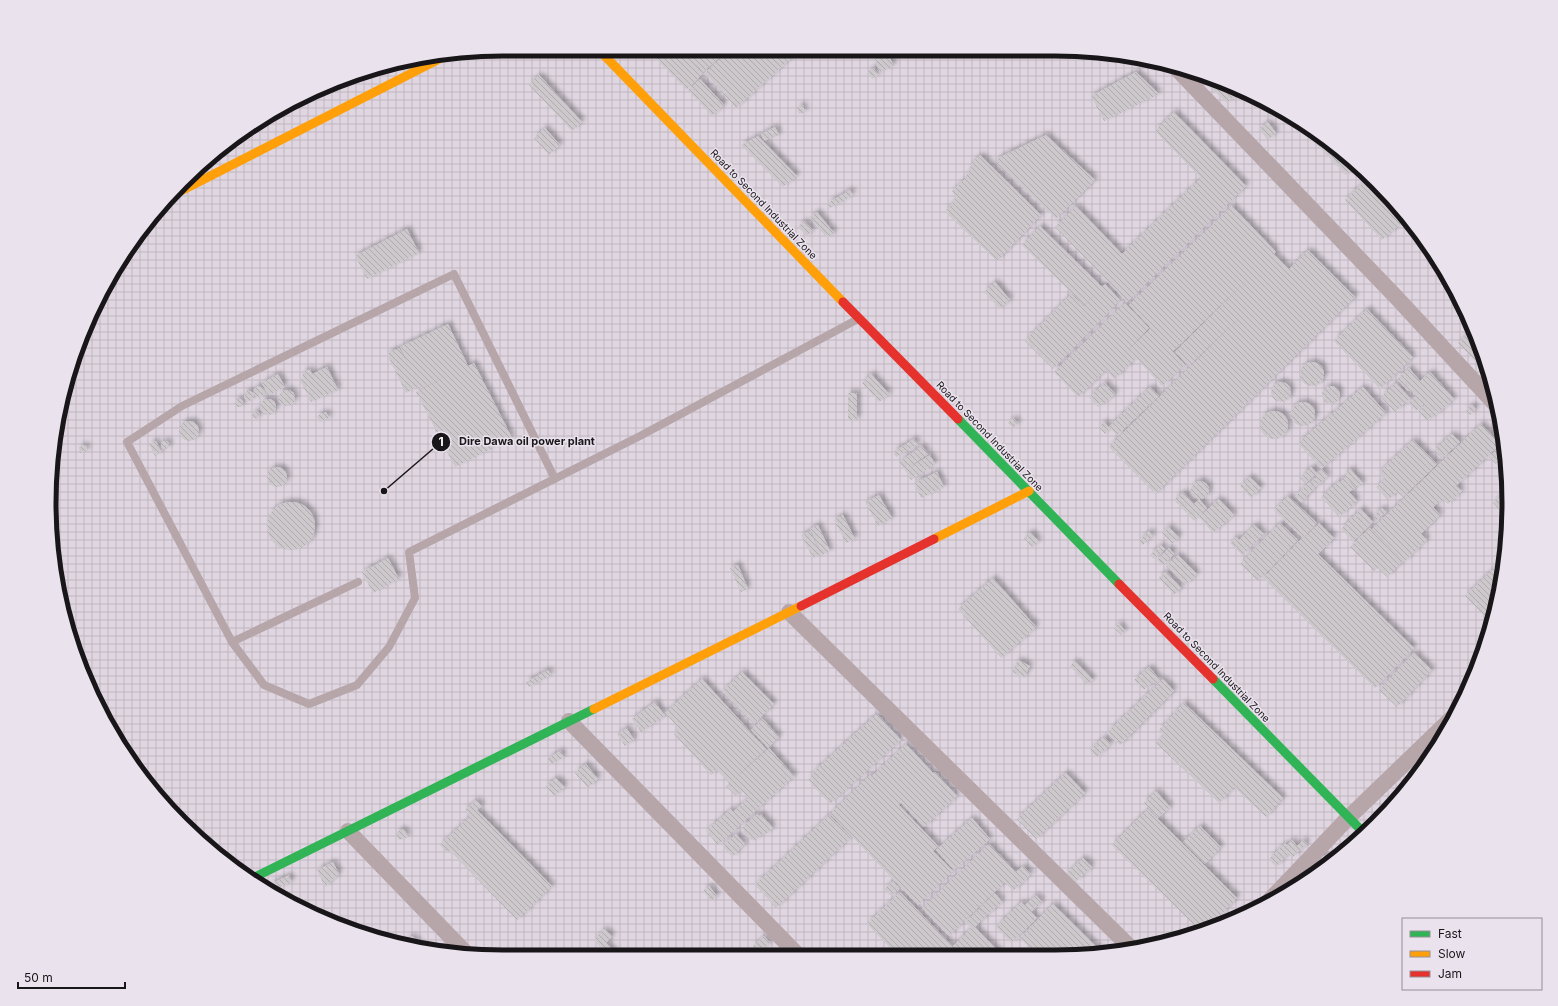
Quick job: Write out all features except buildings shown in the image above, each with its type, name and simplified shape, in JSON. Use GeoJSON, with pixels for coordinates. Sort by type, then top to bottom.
{"type":"FeatureCollection","features":[{"type":"Feature","properties":{"kind":"street","name":"Road to Second Industrial Zone"},"geometry":{"type":"LineString","coordinates":[[605,56],[859,318],[1361,829]]}},
{"type":"Feature","properties":{"kind":"street"},"geometry":{"type":"LineString","coordinates":[[185,189],[433,62]]}},
{"type":"Feature","properties":{"kind":"street"},"geometry":{"type":"LineString","coordinates":[[1182,75],[1392,292],[1489,398]]}},
{"type":"Feature","properties":{"kind":"street"},"geometry":{"type":"LineString","coordinates":[[257,876],[1029,491]]}},
{"type":"Feature","properties":{"kind":"street"},"geometry":{"type":"LineString","coordinates":[[789,612],[1127,944]]}},
{"type":"Feature","properties":{"kind":"street"},"geometry":{"type":"LineString","coordinates":[[569,721],[793,950]]}},
{"type":"Feature","properties":{"kind":"street"},"geometry":{"type":"LineString","coordinates":[[1281,888],[1349,817],[1440,729]]}},
{"type":"Feature","properties":{"kind":"street"},"geometry":{"type":"LineString","coordinates":[[348,830],[461,948]]}},
{"type":"Feature","properties":{"kind":"lane"},"geometry":{"type":"LineString","coordinates":[[555,479],[454,274],[182,406],[127,442],[232,642],[264,685],[309,704],[356,685],[389,647],[415,598],[409,552],[555,479],[640,436],[859,318]]}},
{"type":"Feature","properties":{"kind":"lane"},"geometry":{"type":"LineString","coordinates":[[232,642],[358,582]]}},
{"type":"Feature","properties":{"kind":"shaded area"},"geometry":{"type":"Polygon","coordinates":[[[503,56],[1084,57],[1113,60],[1171,71],[1226,90],[1279,116],[1327,148],[1350,167],[1391,208],[1427,255],[1442,280],[1456,305],[1478,359],[1487,387],[1498,445],[1502,503],[1501,532],[1498,561],[1487,619],[1468,674],[1456,701],[1427,751],[1410,775],[1371,819],[1327,858],[1303,875],[1253,904],[1226,916],[1171,935],[1113,946],[1084,949],[503,950],[445,946],[387,935],[332,916],[279,890],[231,858],[187,819],[148,775],[131,751],[102,701],[80,647],[71,619],[65,590],[57,532],[57,474],[60,445],[71,387],[90,332],[116,279],[148,231],[167,208],[208,167],[255,131],[305,102],[332,90],[387,71],[445,60],[503,56]]]}},
{"type":"Feature","properties":{"kind":"traffic: fast"},"geometry":{"type":"LineString","coordinates":[[958,419],[1119,584]]}},
{"type":"Feature","properties":{"kind":"traffic: fast"},"geometry":{"type":"LineString","coordinates":[[1213,679],[1360,829]]}},
{"type":"Feature","properties":{"kind":"traffic: fast"},"geometry":{"type":"LineString","coordinates":[[257,876],[594,709]]}},
{"type":"Feature","properties":{"kind":"traffic: slow"},"geometry":{"type":"LineString","coordinates":[[605,56],[843,302]]}},
{"type":"Feature","properties":{"kind":"traffic: slow"},"geometry":{"type":"LineString","coordinates":[[185,189],[433,62]]}},
{"type":"Feature","properties":{"kind":"traffic: slow"},"geometry":{"type":"LineString","coordinates":[[934,539],[1029,491]]}},
{"type":"Feature","properties":{"kind":"traffic: slow"},"geometry":{"type":"LineString","coordinates":[[594,709],[801,606]]}},
{"type":"Feature","properties":{"kind":"traffic: jam"},"geometry":{"type":"LineString","coordinates":[[843,302],[958,419]]}},
{"type":"Feature","properties":{"kind":"traffic: jam"},"geometry":{"type":"LineString","coordinates":[[801,606],[934,539]]}},
{"type":"Feature","properties":{"kind":"traffic: jam"},"geometry":{"type":"LineString","coordinates":[[1119,584],[1213,679]]}},
{"type":"Feature","properties":{"kind":"place","name":"Dire Dawa oil power plant"},"geometry":{"type":"Point","coordinates":[384,491]}}]}
